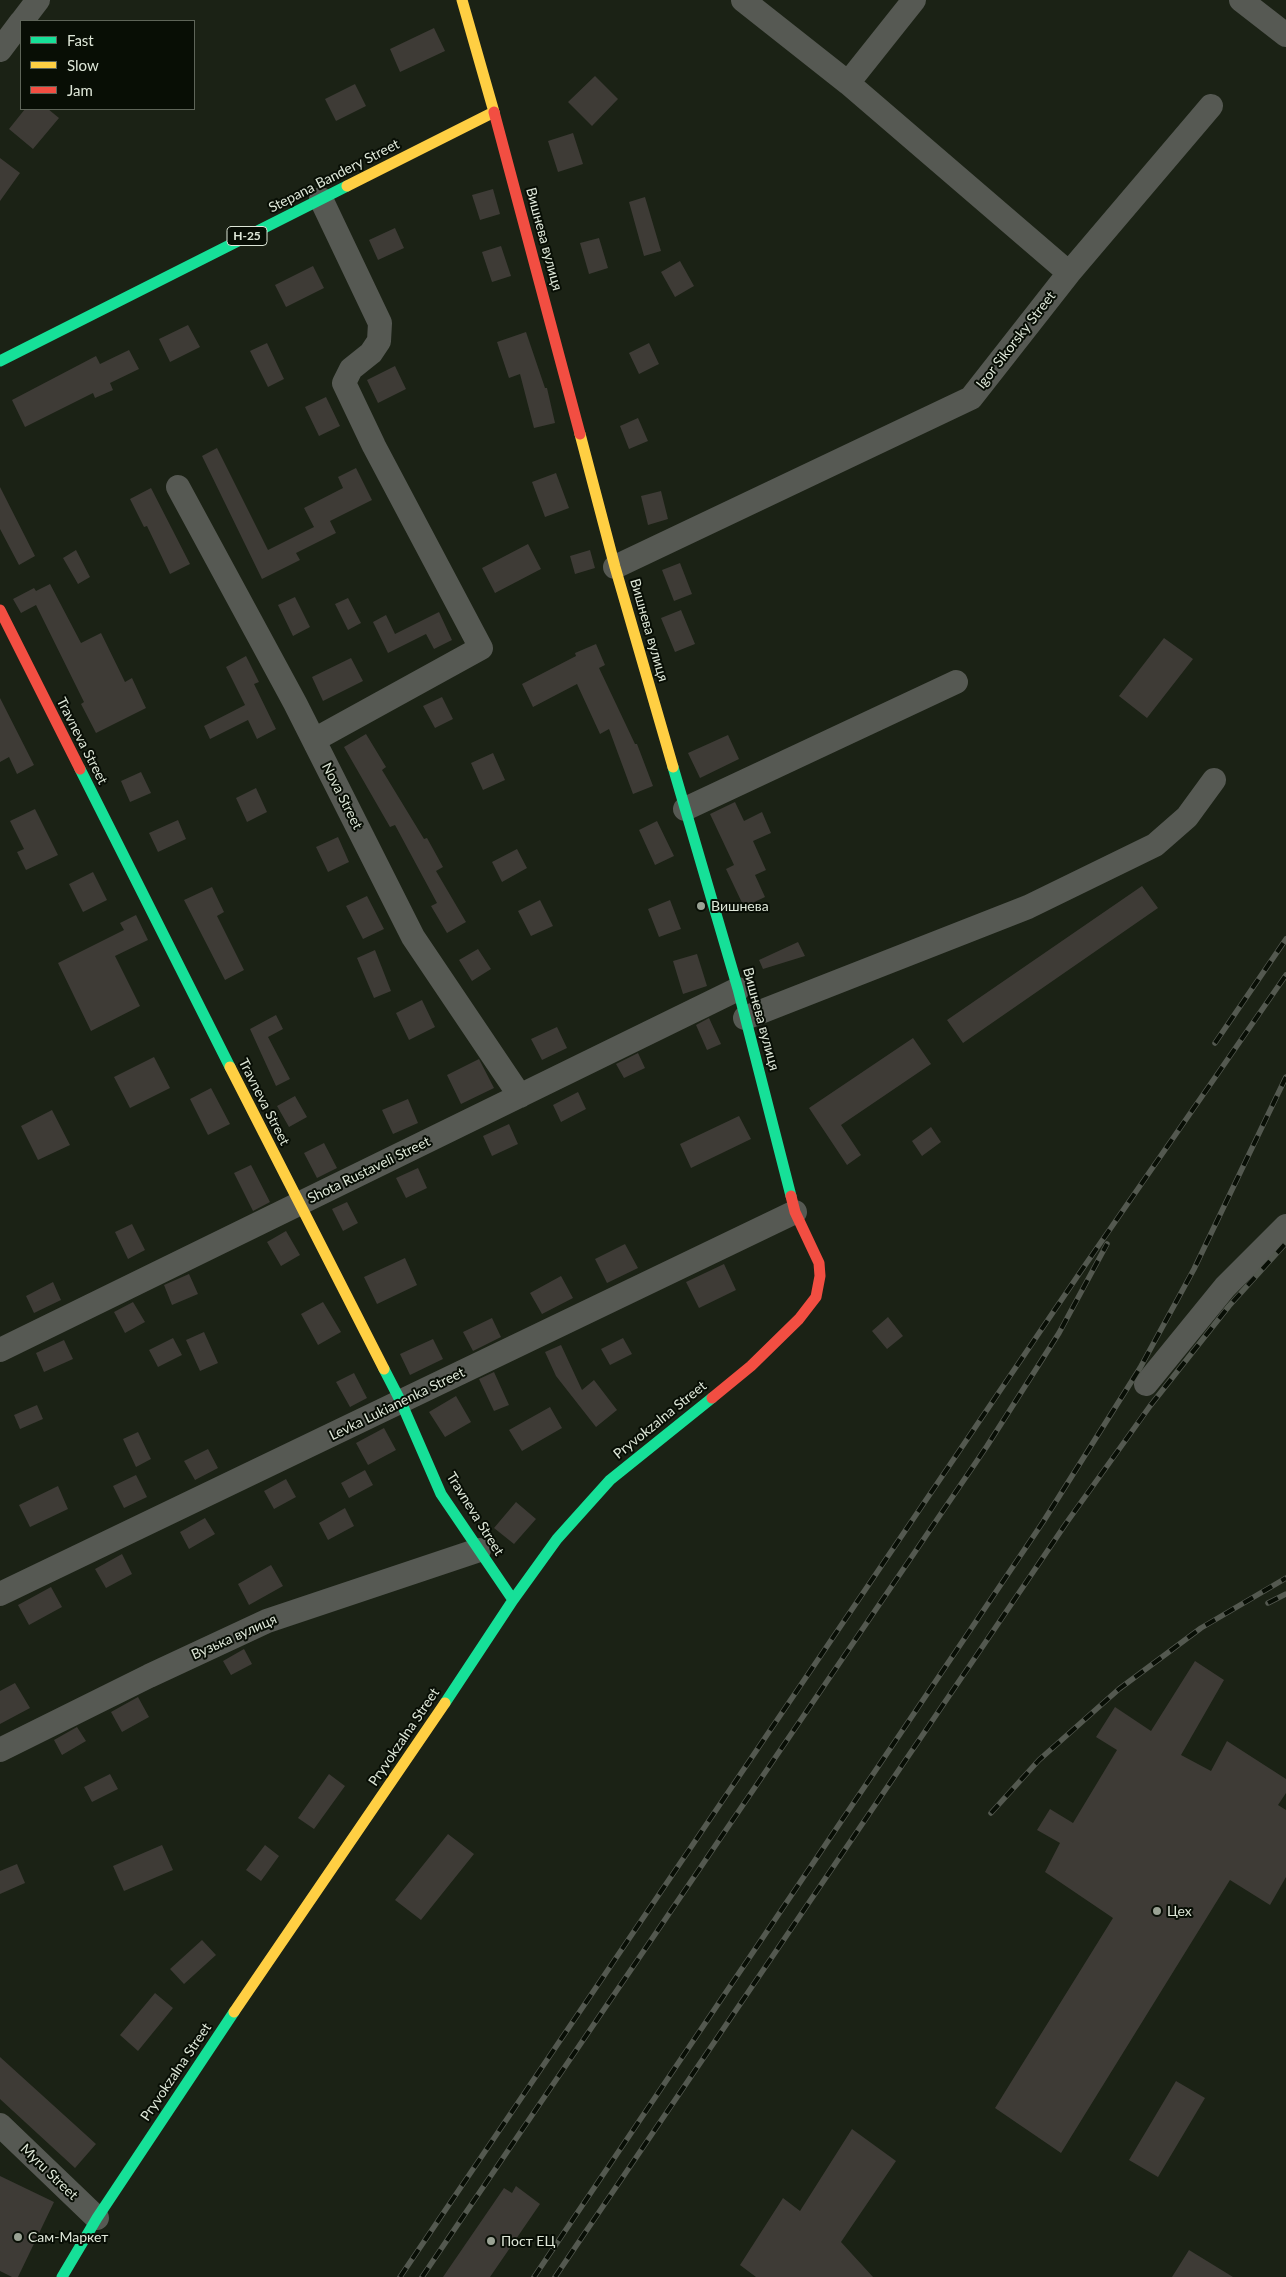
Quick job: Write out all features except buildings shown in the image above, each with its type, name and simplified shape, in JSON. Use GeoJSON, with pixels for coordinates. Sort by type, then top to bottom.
{"type":"FeatureCollection","features":[{"type":"Feature","properties":{"kind":"street"},"geometry":{"type":"LineString","coordinates":[[23,20],[38,0]]}},
{"type":"Feature","properties":{"kind":"street"},"geometry":{"type":"LineString","coordinates":[[743,0],[848,83],[1069,274]]}},
{"type":"Feature","properties":{"kind":"street"},"geometry":{"type":"LineString","coordinates":[[848,83],[914,0]]}},
{"type":"Feature","properties":{"kind":"street"},"geometry":{"type":"LineString","coordinates":[[1241,0],[1286,35]]}},
{"type":"Feature","properties":{"kind":"street","name":"Вишнева вулиця"},"geometry":{"type":"LineString","coordinates":[[468,4],[494,112],[615,567],[738,989],[795,1212],[819,1263]]}},
{"type":"Feature","properties":{"kind":"street"},"geometry":{"type":"LineString","coordinates":[[0,50],[20,23]]}},
{"type":"Feature","properties":{"kind":"street","name":"Igor Sikorsky Street"},"geometry":{"type":"LineString","coordinates":[[615,567],[971,398],[1069,274],[1211,106]]}},
{"type":"Feature","properties":{"kind":"street","name":"Stepana Bandery Street"},"geometry":{"type":"LineString","coordinates":[[0,361],[494,112]]}},
{"type":"Feature","properties":{"kind":"street"},"geometry":{"type":"LineString","coordinates":[[314,740],[482,648],[374,446],[344,383],[351,369],[371,353],[379,341],[380,322],[321,199]]}},
{"type":"Feature","properties":{"kind":"street","name":"Nova Street"},"geometry":{"type":"LineString","coordinates":[[178,487],[314,740],[413,937],[520,1096]]}},
{"type":"Feature","properties":{"kind":"street","name":"Travneva Street"},"geometry":{"type":"LineString","coordinates":[[0,610],[299,1205],[401,1402],[441,1494],[513,1600]]}},
{"type":"Feature","properties":{"kind":"street"},"geometry":{"type":"LineString","coordinates":[[685,808],[956,682]]}},
{"type":"Feature","properties":{"kind":"street"},"geometry":{"type":"LineString","coordinates":[[746,1018],[1028,906],[1155,845],[1187,816],[1214,780]]}},
{"type":"Feature","properties":{"kind":"street","name":"Shota Rustaveli Street"},"geometry":{"type":"LineString","coordinates":[[0,1350],[738,989]]}},
{"type":"Feature","properties":{"kind":"street","name":"Levka Lukianenka Street"},"geometry":{"type":"LineString","coordinates":[[0,1594],[795,1212]]}},
{"type":"Feature","properties":{"kind":"street"},"geometry":{"type":"LineString","coordinates":[[1146,1384],[1225,1287],[1286,1226]]}},
{"type":"Feature","properties":{"kind":"street","name":"Pryvokzalna Street"},"geometry":{"type":"LineString","coordinates":[[62,2277],[97,2218],[233,2013],[382,1798],[513,1600],[557,1539],[610,1480],[751,1366],[799,1319],[816,1297],[820,1276],[819,1263]]}},
{"type":"Feature","properties":{"kind":"street","name":"Вузька вулиця"},"geometry":{"type":"LineString","coordinates":[[0,1750],[148,1676],[267,1621],[479,1550]]}},
{"type":"Feature","properties":{"kind":"street","name":"Myru Street"},"geometry":{"type":"LineString","coordinates":[[0,2126],[97,2218]]}},
{"type":"Feature","properties":{"kind":"railway"},"geometry":{"type":"LineString","coordinates":[[1215,1043],[1286,939]]}},
{"type":"Feature","properties":{"kind":"railway"},"geometry":{"type":"LineString","coordinates":[[400,2277],[1081,1271],[1286,975]]}},
{"type":"Feature","properties":{"kind":"railway"},"geometry":{"type":"LineString","coordinates":[[534,2277],[1043,1522],[1140,1368],[1194,1269],[1286,1077]]}},
{"type":"Feature","properties":{"kind":"railway"},"geometry":{"type":"LineString","coordinates":[[555,2277],[1067,1522],[1150,1406],[1229,1306],[1286,1243]]}},
{"type":"Feature","properties":{"kind":"railway"},"geometry":{"type":"LineString","coordinates":[[422,2277],[987,1446],[1059,1333],[1107,1244]]}},
{"type":"Feature","properties":{"kind":"railway"},"geometry":{"type":"LineString","coordinates":[[991,1813],[1039,1760],[1119,1689],[1201,1628],[1286,1578]]}},
{"type":"Feature","properties":{"kind":"railway"},"geometry":{"type":"LineString","coordinates":[[1268,1603],[1286,1594]]}},
{"type":"Feature","properties":{"kind":"traffic: fast"},"geometry":{"type":"LineString","coordinates":[[0,361],[347,186]]}},
{"type":"Feature","properties":{"kind":"traffic: fast"},"geometry":{"type":"LineString","coordinates":[[673,767],[738,989],[791,1196]]}},
{"type":"Feature","properties":{"kind":"traffic: fast"},"geometry":{"type":"LineString","coordinates":[[80,769],[230,1067]]}},
{"type":"Feature","properties":{"kind":"traffic: fast"},"geometry":{"type":"LineString","coordinates":[[384,1369],[401,1402],[441,1494],[513,1600]]}},
{"type":"Feature","properties":{"kind":"traffic: fast"},"geometry":{"type":"LineString","coordinates":[[445,1703],[513,1600],[557,1539],[610,1480],[712,1398]]}},
{"type":"Feature","properties":{"kind":"traffic: fast"},"geometry":{"type":"LineString","coordinates":[[62,2277],[97,2218],[234,2012]]}},
{"type":"Feature","properties":{"kind":"traffic: slow"},"geometry":{"type":"LineString","coordinates":[[347,186],[494,112],[462,0]]}},
{"type":"Feature","properties":{"kind":"traffic: slow"},"geometry":{"type":"LineString","coordinates":[[580,434],[615,567],[673,767]]}},
{"type":"Feature","properties":{"kind":"traffic: slow"},"geometry":{"type":"LineString","coordinates":[[230,1067],[384,1369]]}},
{"type":"Feature","properties":{"kind":"traffic: slow"},"geometry":{"type":"LineString","coordinates":[[234,2012],[445,1703]]}},
{"type":"Feature","properties":{"kind":"traffic: jam"},"geometry":{"type":"LineString","coordinates":[[494,112],[580,434]]}},
{"type":"Feature","properties":{"kind":"traffic: jam"},"geometry":{"type":"LineString","coordinates":[[0,610],[80,769]]}},
{"type":"Feature","properties":{"kind":"traffic: jam"},"geometry":{"type":"LineString","coordinates":[[712,1398],[751,1366],[799,1319],[816,1297],[820,1276],[819,1263],[795,1212],[791,1196]]}},
{"type":"Feature","properties":{"kind":"place","name":"Вишнева"},"geometry":{"type":"Point","coordinates":[701,906]}},
{"type":"Feature","properties":{"kind":"place","name":"Цех"},"geometry":{"type":"Point","coordinates":[1157,1911]}},
{"type":"Feature","properties":{"kind":"place","name":"Сам-Маркет"},"geometry":{"type":"Point","coordinates":[18,2237]}},
{"type":"Feature","properties":{"kind":"place","name":"Пост ЕЦ"},"geometry":{"type":"Point","coordinates":[491,2241]}}]}
